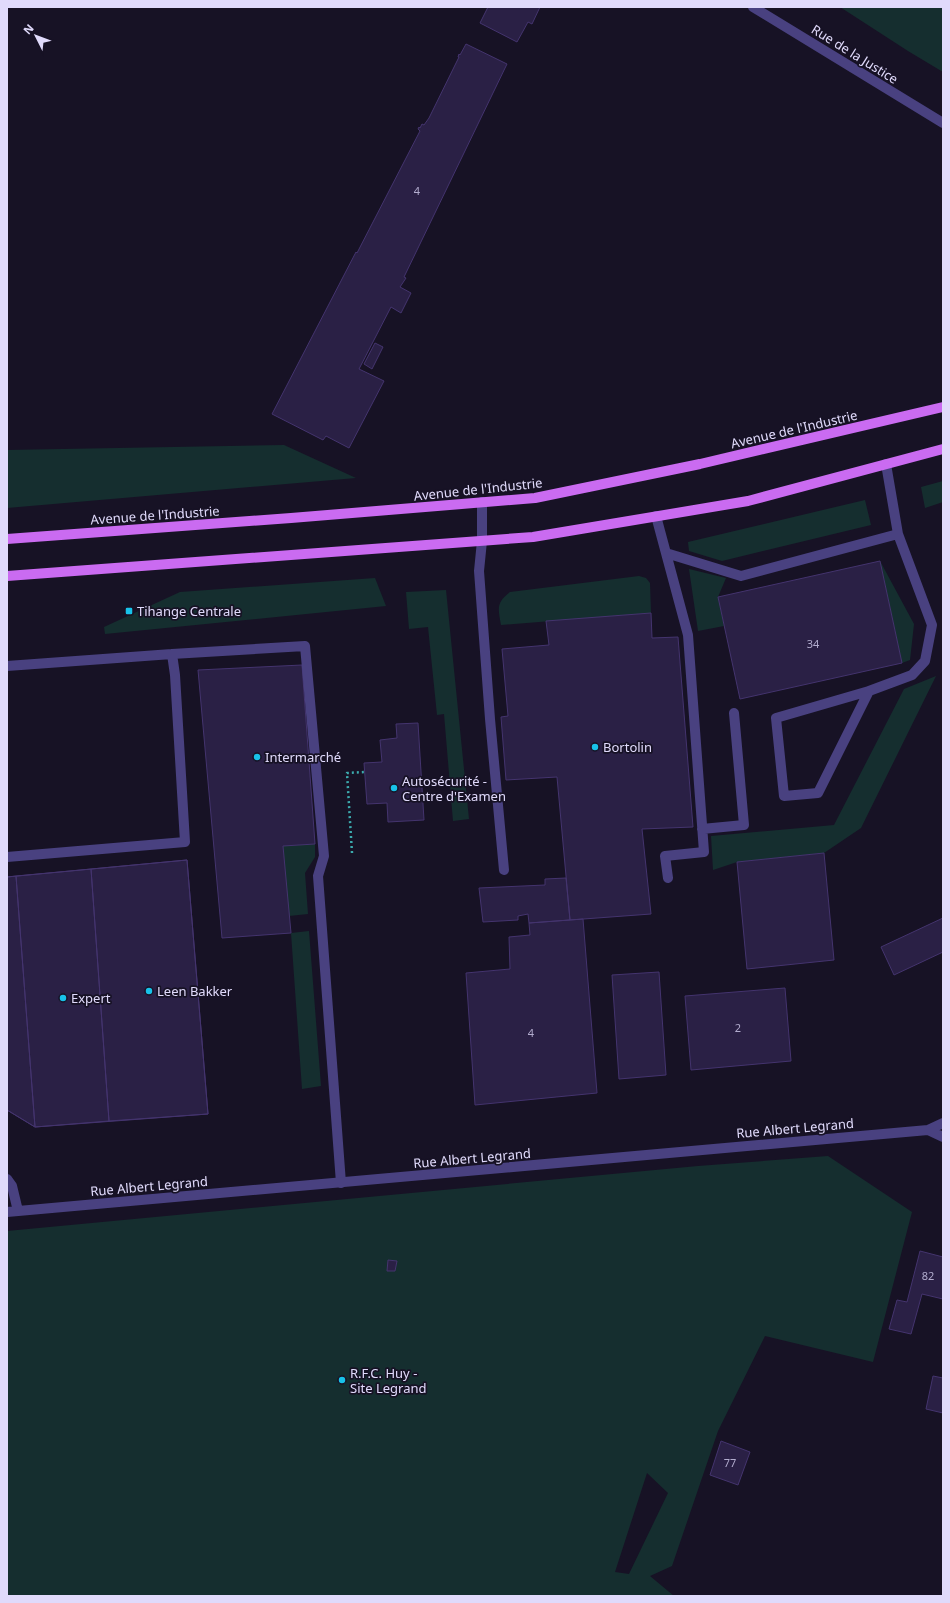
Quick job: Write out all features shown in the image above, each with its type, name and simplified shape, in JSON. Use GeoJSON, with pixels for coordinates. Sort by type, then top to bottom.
{"type":"FeatureCollection","features":[{"type":"Feature","properties":{"kind":"main road","name":"Avenue de l'Industrie"},"geometry":{"type":"LineString","coordinates":[[7,539],[535,498],[700,464],[943,407]]}},
{"type":"Feature","properties":{"kind":"main road"},"geometry":{"type":"LineString","coordinates":[[7,576],[533,537],[748,501],[943,449]]}},
{"type":"Feature","properties":{"kind":"street","name":"Rue de la Justice"},"geometry":{"type":"LineString","coordinates":[[753,7],[943,123]]}},
{"type":"Feature","properties":{"kind":"street"},"geometry":{"type":"LineString","coordinates":[[869,691],[818,793],[784,796],[776,718],[869,691],[912,675],[925,661],[932,625],[898,534],[886,464]]}},
{"type":"Feature","properties":{"kind":"street"},"geometry":{"type":"LineString","coordinates":[[482,502],[482,541],[479,571],[490,719],[504,870]]}},
{"type":"Feature","properties":{"kind":"street"},"geometry":{"type":"LineString","coordinates":[[656,516],[688,635],[704,852],[665,856],[668,878]]}},
{"type":"Feature","properties":{"kind":"street"},"geometry":{"type":"LineString","coordinates":[[666,553],[741,576],[898,534]]}},
{"type":"Feature","properties":{"kind":"street"},"geometry":{"type":"LineString","coordinates":[[7,666],[305,646],[324,856],[318,876],[341,1183]]}},
{"type":"Feature","properties":{"kind":"street"},"geometry":{"type":"LineString","coordinates":[[7,857],[185,842],[175,675],[172,654]]}},
{"type":"Feature","properties":{"kind":"street"},"geometry":{"type":"LineString","coordinates":[[702,829],[744,825],[734,714]]}},
{"type":"Feature","properties":{"kind":"street","name":"Rue Albert Legrand"},"geometry":{"type":"LineString","coordinates":[[7,1212],[928,1130],[943,1123]]}},
{"type":"Feature","properties":{"kind":"street"},"geometry":{"type":"LineString","coordinates":[[928,1130],[943,1137]]}},
{"type":"Feature","properties":{"kind":"street"},"geometry":{"type":"LineString","coordinates":[[7,1179],[12,1186],[18,1211]]}},
{"type":"Feature","properties":{"kind":"path"},"geometry":{"type":"LineString","coordinates":[[352,852],[347,773],[365,772]]}},
{"type":"Feature","properties":{"kind":"green space"},"geometry":{"type":"Polygon","coordinates":[[[840,7],[943,7],[943,72],[908,51],[840,7]]]}},
{"type":"Feature","properties":{"kind":"green space"},"geometry":{"type":"Polygon","coordinates":[[[284,445],[356,478],[7,508],[7,450],[284,445]]]}},
{"type":"Feature","properties":{"kind":"green space"},"geometry":{"type":"Polygon","coordinates":[[[943,481],[943,502],[925,508],[921,487],[943,481]]]}},
{"type":"Feature","properties":{"kind":"green space"},"geometry":{"type":"Polygon","coordinates":[[[865,500],[871,525],[722,561],[689,551],[688,542],[865,500]]]}},
{"type":"Feature","properties":{"kind":"green space"},"geometry":{"type":"Polygon","coordinates":[[[880,561],[914,624],[910,660],[902,663],[880,561]]]}},
{"type":"Feature","properties":{"kind":"green space"},"geometry":{"type":"Polygon","coordinates":[[[689,569],[726,578],[718,597],[724,626],[698,631],[689,569]]]}},
{"type":"Feature","properties":{"kind":"green space"},"geometry":{"type":"Polygon","coordinates":[[[639,576],[646,578],[650,583],[651,613],[501,625],[499,606],[502,599],[510,592],[639,576]]]}},
{"type":"Feature","properties":{"kind":"green space"},"geometry":{"type":"Polygon","coordinates":[[[375,578],[386,606],[105,634],[104,627],[180,592],[375,578]]]}},
{"type":"Feature","properties":{"kind":"green space"},"geometry":{"type":"Polygon","coordinates":[[[446,590],[469,819],[453,821],[444,714],[437,715],[428,627],[409,629],[406,592],[446,590]]]}},
{"type":"Feature","properties":{"kind":"green space"},"geometry":{"type":"Polygon","coordinates":[[[936,676],[861,828],[824,853],[737,862],[713,870],[711,836],[834,825],[904,689],[936,676]]]}},
{"type":"Feature","properties":{"kind":"green space"},"geometry":{"type":"Polygon","coordinates":[[[315,844],[315,857],[305,873],[308,914],[289,916],[283,846],[315,844]]]}},
{"type":"Feature","properties":{"kind":"green space"},"geometry":{"type":"Polygon","coordinates":[[[309,931],[321,1086],[302,1089],[291,933],[309,931]]]}},
{"type":"Feature","properties":{"kind":"green space","name":"R.F.C. Huy - Site Legrand"},"geometry":{"type":"Polygon","coordinates":[[[828,1156],[912,1212],[873,1362],[765,1336],[718,1431],[672,1566],[650,1576],[674,1596],[7,1596],[7,1231],[698,1166],[828,1156]],[[647,1473],[615,1572],[629,1574],[668,1493],[647,1473]]]}},
{"type":"Feature","properties":{"kind":"building"},"geometry":{"type":"Polygon","coordinates":[[[488,7],[540,7],[532,24],[528,22],[517,42],[480,23],[488,7]]]}},
{"type":"Feature","properties":{"kind":"building"},"geometry":{"type":"Polygon","coordinates":[[[466,44],[507,64],[404,277],[406,278],[400,287],[411,293],[401,313],[391,307],[359,369],[384,381],[349,448],[326,436],[323,440],[272,414],[420,131],[418,129],[419,127],[420,128],[422,124],[424,125],[429,118],[459,57],[459,54],[460,55],[466,44]]]}},
{"type":"Feature","properties":{"kind":"building"},"geometry":{"type":"Polygon","coordinates":[[[375,343],[383,347],[372,369],[364,364],[375,343]]]}},
{"type":"Feature","properties":{"kind":"building"},"geometry":{"type":"Polygon","coordinates":[[[880,561],[902,663],[740,699],[718,597],[880,561]]]}},
{"type":"Feature","properties":{"kind":"building","name":"Bortolin"},"geometry":{"type":"Polygon","coordinates":[[[651,613],[652,638],[678,637],[693,827],[642,829],[651,914],[570,920],[557,777],[506,780],[501,717],[508,716],[502,649],[549,645],[546,621],[651,613]]]}},
{"type":"Feature","properties":{"kind":"building","name":"Intermarché"},"geometry":{"type":"Polygon","coordinates":[[[302,665],[315,844],[283,846],[291,933],[222,938],[198,670],[302,665]]]}},
{"type":"Feature","properties":{"kind":"building","name":"Autosécurité - Centre d'Examen"},"geometry":{"type":"Polygon","coordinates":[[[418,723],[424,820],[388,822],[387,803],[367,804],[364,763],[382,762],[380,740],[397,738],[396,724],[418,723]]]}},
{"type":"Feature","properties":{"kind":"building"},"geometry":{"type":"Polygon","coordinates":[[[824,853],[834,960],[747,969],[737,862],[824,853]]]}},
{"type":"Feature","properties":{"kind":"building"},"geometry":{"type":"Polygon","coordinates":[[[187,860],[208,1114],[35,1127],[7,1110],[7,877],[187,860]]]}},
{"type":"Feature","properties":{"kind":"building","name":"Leen Bakker"},"geometry":{"type":"Polygon","coordinates":[[[187,860],[208,1114],[109,1121],[91,869],[187,860]]]}},
{"type":"Feature","properties":{"kind":"building","name":"Expert"},"geometry":{"type":"Polygon","coordinates":[[[91,869],[109,1121],[35,1127],[16,876],[91,869]]]}},
{"type":"Feature","properties":{"kind":"building"},"geometry":{"type":"Polygon","coordinates":[[[16,876],[35,1127],[7,1110],[7,877],[16,876]]]}},
{"type":"Feature","properties":{"kind":"building"},"geometry":{"type":"Polygon","coordinates":[[[566,878],[570,920],[529,923],[528,914],[518,916],[518,920],[483,922],[479,888],[545,885],[545,879],[566,878]]]}},
{"type":"Feature","properties":{"kind":"building"},"geometry":{"type":"Polygon","coordinates":[[[943,918],[943,952],[894,975],[881,947],[943,918]]]}},
{"type":"Feature","properties":{"kind":"building"},"geometry":{"type":"Polygon","coordinates":[[[583,919],[597,1093],[475,1105],[466,973],[510,969],[509,937],[530,935],[529,923],[583,919]]]}},
{"type":"Feature","properties":{"kind":"building"},"geometry":{"type":"Polygon","coordinates":[[[659,972],[666,1075],[619,1079],[612,975],[659,972]]]}},
{"type":"Feature","properties":{"kind":"building"},"geometry":{"type":"Polygon","coordinates":[[[785,988],[791,1061],[691,1070],[685,996],[785,988]]]}},
{"type":"Feature","properties":{"kind":"building"},"geometry":{"type":"Polygon","coordinates":[[[920,1251],[943,1257],[943,1299],[922,1294],[911,1334],[889,1329],[897,1300],[907,1302],[920,1251]]]}},
{"type":"Feature","properties":{"kind":"building"},"geometry":{"type":"Polygon","coordinates":[[[388,1260],[397,1261],[395,1271],[387,1271],[388,1260]]]}},
{"type":"Feature","properties":{"kind":"building"},"geometry":{"type":"Polygon","coordinates":[[[933,1376],[943,1378],[943,1413],[926,1409],[933,1376]]]}},
{"type":"Feature","properties":{"kind":"building"},"geometry":{"type":"Polygon","coordinates":[[[721,1441],[750,1452],[738,1485],[710,1475],[721,1441]]]}},
{"type":"Feature","properties":{"kind":"place","name":"Tihange Centrale"},"geometry":{"type":"Point","coordinates":[129,611]}},
{"type":"Feature","properties":{"kind":"place","name":"Bortolin"},"geometry":{"type":"Point","coordinates":[595,747]}},
{"type":"Feature","properties":{"kind":"place","name":"Intermarché"},"geometry":{"type":"Point","coordinates":[257,757]}},
{"type":"Feature","properties":{"kind":"place","name":"Autosécurité - Centre d'Examen"},"geometry":{"type":"Point","coordinates":[394,788]}},
{"type":"Feature","properties":{"kind":"place","name":"Leen Bakker"},"geometry":{"type":"Point","coordinates":[149,991]}},
{"type":"Feature","properties":{"kind":"place","name":"Expert"},"geometry":{"type":"Point","coordinates":[63,998]}},
{"type":"Feature","properties":{"kind":"place","name":"R.F.C. Huy - Site Legrand"},"geometry":{"type":"Point","coordinates":[342,1380]}}]}
